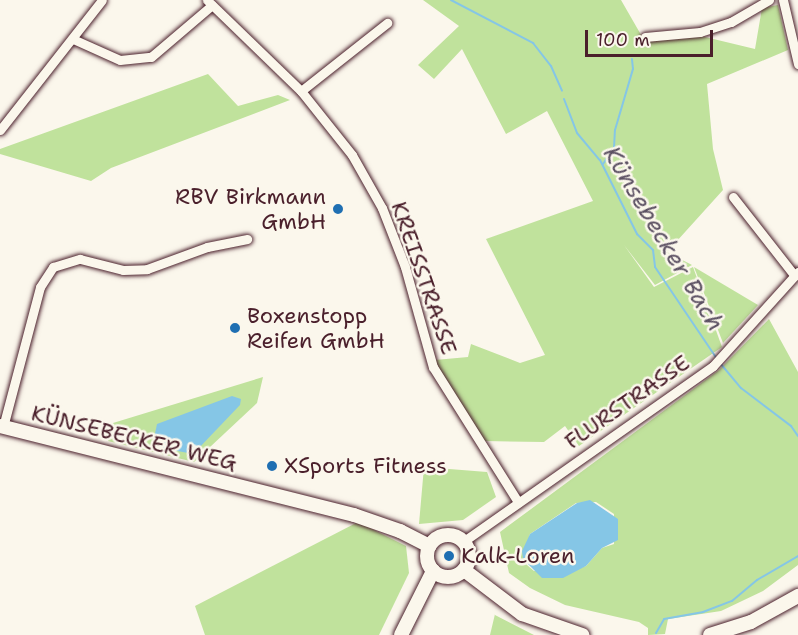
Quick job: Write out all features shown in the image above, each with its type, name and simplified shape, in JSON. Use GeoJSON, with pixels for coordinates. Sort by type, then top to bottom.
{"type":"FeatureCollection","features":[{"type":"Feature","properties":{"kind":"street"},"geometry":{"type":"LineString","coordinates":[[0,130],[102,0]]}},
{"type":"Feature","properties":{"kind":"street"},"geometry":{"type":"LineString","coordinates":[[645,37],[700,33],[731,22],[769,0]]}},
{"type":"Feature","properties":{"kind":"street"},"geometry":{"type":"LineString","coordinates":[[783,0],[798,64]]}},
{"type":"Feature","properties":{"kind":"street"},"geometry":{"type":"LineString","coordinates":[[73,39],[120,60],[151,57],[210,3]]}},
{"type":"Feature","properties":{"kind":"street","name":"KREISSTRASSE"},"geometry":{"type":"LineString","coordinates":[[210,3],[301,92],[352,155],[382,208],[405,267],[433,367],[518,502]]}},
{"type":"Feature","properties":{"kind":"street"},"geometry":{"type":"LineString","coordinates":[[301,92],[387,23]]}},
{"type":"Feature","properties":{"kind":"street"},"geometry":{"type":"LineString","coordinates":[[733,197],[796,274]]}},
{"type":"Feature","properties":{"kind":"street"},"geometry":{"type":"LineString","coordinates":[[2,427],[40,287],[52,267],[80,259],[123,270],[147,269],[207,247],[248,239]]}},
{"type":"Feature","properties":{"kind":"street","name":"FLURSTRASSE"},"geometry":{"type":"LineString","coordinates":[[464,541],[712,366],[724,356],[796,274]]}},
{"type":"Feature","properties":{"kind":"street","name":"KÜNSEBECKER WEG"},"geometry":{"type":"LineString","coordinates":[[2,427],[354,515],[429,546]]}},
{"type":"Feature","properties":{"kind":"street"},"geometry":{"type":"LineString","coordinates":[[445,535],[464,541],[470,553],[465,570],[446,578],[433,571],[427,560],[429,546],[445,535]]}},
{"type":"Feature","properties":{"kind":"street"},"geometry":{"type":"LineString","coordinates":[[465,570],[522,614],[582,635]]}},
{"type":"Feature","properties":{"kind":"street"},"geometry":{"type":"LineString","coordinates":[[401,635],[433,571]]}},
{"type":"Feature","properties":{"kind":"street"},"geometry":{"type":"LineString","coordinates":[[710,635],[751,622],[798,596]]}},
{"type":"Feature","properties":{"kind":"green space"},"geometry":{"type":"Polygon","coordinates":[[[423,0],[621,0],[644,40],[701,36],[755,49],[762,8],[778,5],[788,50],[707,84],[713,149],[723,190],[667,252],[692,265],[655,285],[624,245],[654,287],[693,267],[722,347],[579,446],[565,426],[544,442],[484,441],[435,360],[468,357],[471,344],[520,363],[545,355],[486,239],[593,201],[547,111],[506,134],[462,49],[434,79],[418,65],[459,26],[423,0]]]}},
{"type":"Feature","properties":{"kind":"green space"},"geometry":{"type":"Polygon","coordinates":[[[208,74],[238,106],[278,95],[290,100],[111,168],[91,181],[0,154],[0,149],[208,74]]]}},
{"type":"Feature","properties":{"kind":"green space"},"geometry":{"type":"Polygon","coordinates":[[[694,267],[758,305],[723,343],[694,267]]]}},
{"type":"Feature","properties":{"kind":"green space"},"geometry":{"type":"Polygon","coordinates":[[[769,319],[798,372],[798,565],[763,591],[721,611],[668,619],[665,634],[648,635],[648,628],[639,622],[565,605],[530,588],[509,573],[500,532],[719,370],[769,319]],[[596,502],[576,503],[530,534],[523,559],[534,571],[572,571],[586,566],[602,548],[614,544],[614,514],[596,502]]]}},
{"type":"Feature","properties":{"kind":"green space"},"geometry":{"type":"Polygon","coordinates":[[[263,377],[257,403],[194,462],[108,441],[113,423],[263,377]]]}},
{"type":"Feature","properties":{"kind":"green space"},"geometry":{"type":"Polygon","coordinates":[[[424,467],[487,472],[496,497],[463,520],[419,524],[424,467]]]}},
{"type":"Feature","properties":{"kind":"green space"},"geometry":{"type":"Polygon","coordinates":[[[358,522],[406,546],[409,573],[379,635],[205,635],[195,606],[358,522]]]}},
{"type":"Feature","properties":{"kind":"green space"},"geometry":{"type":"Polygon","coordinates":[[[495,615],[534,635],[490,635],[495,615]]]}},
{"type":"Feature","properties":{"kind":"water"},"geometry":{"type":"Polygon","coordinates":[[[232,396],[241,399],[240,405],[197,450],[188,453],[157,447],[153,443],[157,424],[232,396]]]}},
{"type":"Feature","properties":{"kind":"water"},"geometry":{"type":"Polygon","coordinates":[[[590,500],[618,519],[618,540],[602,548],[586,566],[563,578],[542,578],[523,559],[522,551],[530,534],[577,503],[590,500]]]}},
{"type":"Feature","properties":{"kind":"waterway","name":"Künsebecker Bach"},"geometry":{"type":"LineString","coordinates":[[451,0],[533,43],[551,66],[562,91]]}},
{"type":"Feature","properties":{"kind":"waterway"},"geometry":{"type":"LineString","coordinates":[[603,164],[614,148],[615,130],[633,69],[632,59]]}},
{"type":"Feature","properties":{"kind":"waterway","name":"Künsebecker Bach"},"geometry":{"type":"LineString","coordinates":[[564,99],[577,133],[600,160],[637,234],[653,250],[655,267],[717,359]]}},
{"type":"Feature","properties":{"kind":"waterway","name":"Künsebecker Bach"},"geometry":{"type":"LineString","coordinates":[[720,363],[741,388],[791,426],[798,436]]}},
{"type":"Feature","properties":{"kind":"waterway","name":"Künsebecker Bach"},"geometry":{"type":"LineString","coordinates":[[656,633],[664,619],[703,612],[732,601],[757,580],[798,556]]}},
{"type":"Feature","properties":{"kind":"place","name":"RBV Birkmann GmbH"},"geometry":{"type":"Point","coordinates":[338,209]}},
{"type":"Feature","properties":{"kind":"place","name":"Boxenstopp Reifen GmbH"},"geometry":{"type":"Point","coordinates":[235,328]}},
{"type":"Feature","properties":{"kind":"place","name":"XSports Fitness"},"geometry":{"type":"Point","coordinates":[272,466]}},
{"type":"Feature","properties":{"kind":"place","name":"Kalk-Loren"},"geometry":{"type":"Point","coordinates":[449,556]}}]}
